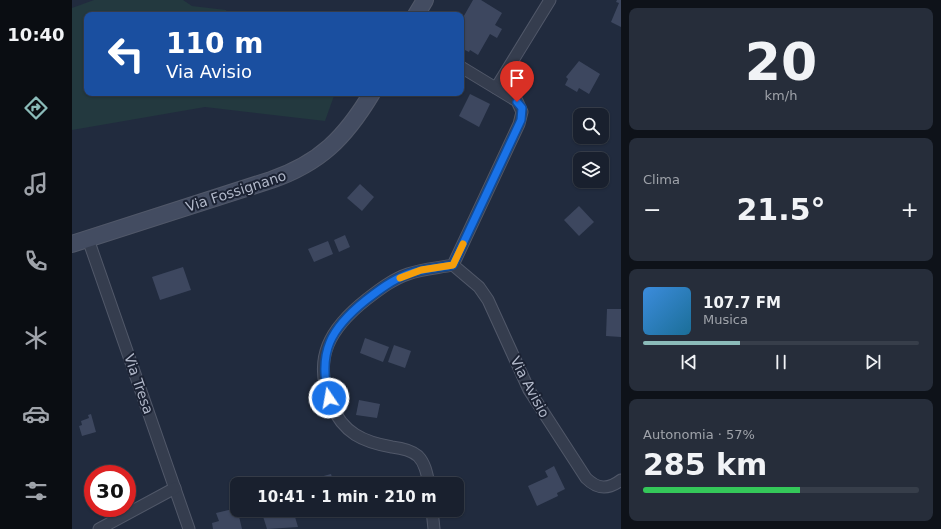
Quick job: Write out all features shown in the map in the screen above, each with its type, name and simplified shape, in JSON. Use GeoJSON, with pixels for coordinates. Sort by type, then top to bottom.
{"type":"FeatureCollection","features":[{"type":"Feature","properties":{"kind":"street"},"geometry":{"type":"LineString","coordinates":[[418,12],[425,0]]}},
{"type":"Feature","properties":{"kind":"street"},"geometry":{"type":"LineString","coordinates":[[496,88],[550,0]]}},
{"type":"Feature","properties":{"kind":"street"},"geometry":{"type":"LineString","coordinates":[[427,477],[423,464],[415,454],[401,448],[371,443],[353,434],[343,425],[333,409],[328,393],[325,379],[325,358],[331,338],[342,321],[381,288],[411,273],[453,265],[522,116],[522,108],[517,102],[464,69]]}},
{"type":"Feature","properties":{"kind":"street","name":"Via Fossignano"},"geometry":{"type":"LineString","coordinates":[[72,244],[271,180],[307,165],[323,154],[335,142],[370,96]]}},
{"type":"Feature","properties":{"kind":"street","name":"Via Tresa"},"geometry":{"type":"LineString","coordinates":[[88,239],[189,529]]}},
{"type":"Feature","properties":{"kind":"street","name":"Via Avisio"},"geometry":{"type":"LineString","coordinates":[[453,265],[479,287],[488,300],[529,390],[586,478],[600,488],[613,486],[621,480]]}},
{"type":"Feature","properties":{"kind":"street"},"geometry":{"type":"LineString","coordinates":[[99,529],[175,488]]}},
{"type":"Feature","properties":{"kind":"street"},"geometry":{"type":"LineString","coordinates":[[433,517],[434,529]]}},
{"type":"Feature","properties":{"kind":"green space"},"geometry":{"type":"Polygon","coordinates":[[[94,0],[183,0],[192,6],[226,10],[227,12],[84,12],[84,96],[334,96],[325,121],[205,107],[72,130],[72,8],[94,0]]]}},
{"type":"Feature","properties":{"kind":"building"},"geometry":{"type":"Polygon","coordinates":[[[473,0],[481,0],[502,13],[495,25],[502,29],[497,38],[490,34],[478,55],[470,50],[469,52],[464,50],[464,16],[473,0]]]}},
{"type":"Feature","properties":{"kind":"building"},"geometry":{"type":"Polygon","coordinates":[[[617,0],[621,0],[621,27],[611,22],[619,3],[616,2],[617,0]]]}},
{"type":"Feature","properties":{"kind":"building"},"geometry":{"type":"Polygon","coordinates":[[[579,61],[600,74],[589,94],[579,88],[577,92],[565,85],[568,79],[566,77],[579,61]]]}},
{"type":"Feature","properties":{"kind":"building"},"geometry":{"type":"Polygon","coordinates":[[[470,94],[490,104],[479,127],[459,116],[470,94]]]}},
{"type":"Feature","properties":{"kind":"building"},"geometry":{"type":"Polygon","coordinates":[[[360,184],[374,197],[362,211],[347,198],[360,184]]]}},
{"type":"Feature","properties":{"kind":"building"},"geometry":{"type":"Polygon","coordinates":[[[579,206],[594,222],[579,236],[564,220],[579,206]]]}},
{"type":"Feature","properties":{"kind":"building"},"geometry":{"type":"Polygon","coordinates":[[[345,235],[350,247],[339,252],[334,240],[345,235]]]}},
{"type":"Feature","properties":{"kind":"building"},"geometry":{"type":"Polygon","coordinates":[[[328,241],[333,254],[314,262],[308,249],[328,241]]]}},
{"type":"Feature","properties":{"kind":"building"},"geometry":{"type":"Polygon","coordinates":[[[183,267],[191,290],[160,300],[152,277],[183,267]]]}},
{"type":"Feature","properties":{"kind":"building"},"geometry":{"type":"Polygon","coordinates":[[[607,309],[621,309],[621,337],[606,336],[607,309]]]}},
{"type":"Feature","properties":{"kind":"building"},"geometry":{"type":"Polygon","coordinates":[[[365,338],[389,347],[383,362],[360,353],[365,338]]]}},
{"type":"Feature","properties":{"kind":"building"},"geometry":{"type":"Polygon","coordinates":[[[394,345],[411,351],[405,368],[388,362],[394,345]]]}},
{"type":"Feature","properties":{"kind":"building"},"geometry":{"type":"Polygon","coordinates":[[[359,400],[380,404],[377,418],[356,415],[359,400]]]}},
{"type":"Feature","properties":{"kind":"building"},"geometry":{"type":"Polygon","coordinates":[[[91,414],[96,432],[82,436],[79,426],[82,425],[81,421],[89,418],[88,415],[91,414]]]}},
{"type":"Feature","properties":{"kind":"building"},"geometry":{"type":"Polygon","coordinates":[[[554,466],[565,489],[557,493],[558,496],[537,506],[528,486],[548,477],[545,471],[554,466]]]}},
{"type":"Feature","properties":{"kind":"building"},"geometry":{"type":"Polygon","coordinates":[[[331,474],[332,477],[320,477],[331,474]]]}},
{"type":"Feature","properties":{"kind":"building"},"geometry":{"type":"Polygon","coordinates":[[[230,510],[230,517],[239,517],[242,529],[213,529],[212,523],[219,521],[216,513],[230,510]]]}},
{"type":"Feature","properties":{"kind":"building"},"geometry":{"type":"Polygon","coordinates":[[[263,517],[295,517],[298,527],[267,529],[263,517]]]}},
{"type":"Feature","properties":{"kind":"slow traffic"},"geometry":{"type":"LineString","coordinates":[[400,278],[407,274],[421,270],[453,265],[463,244]]}},
{"type":"Feature","properties":{"kind":"route"},"geometry":{"type":"LineString","coordinates":[[329,398],[325,379],[326,352],[331,338],[342,321],[376,292],[397,279],[421,270],[453,265],[521,120],[522,108],[517,102]]}}]}
